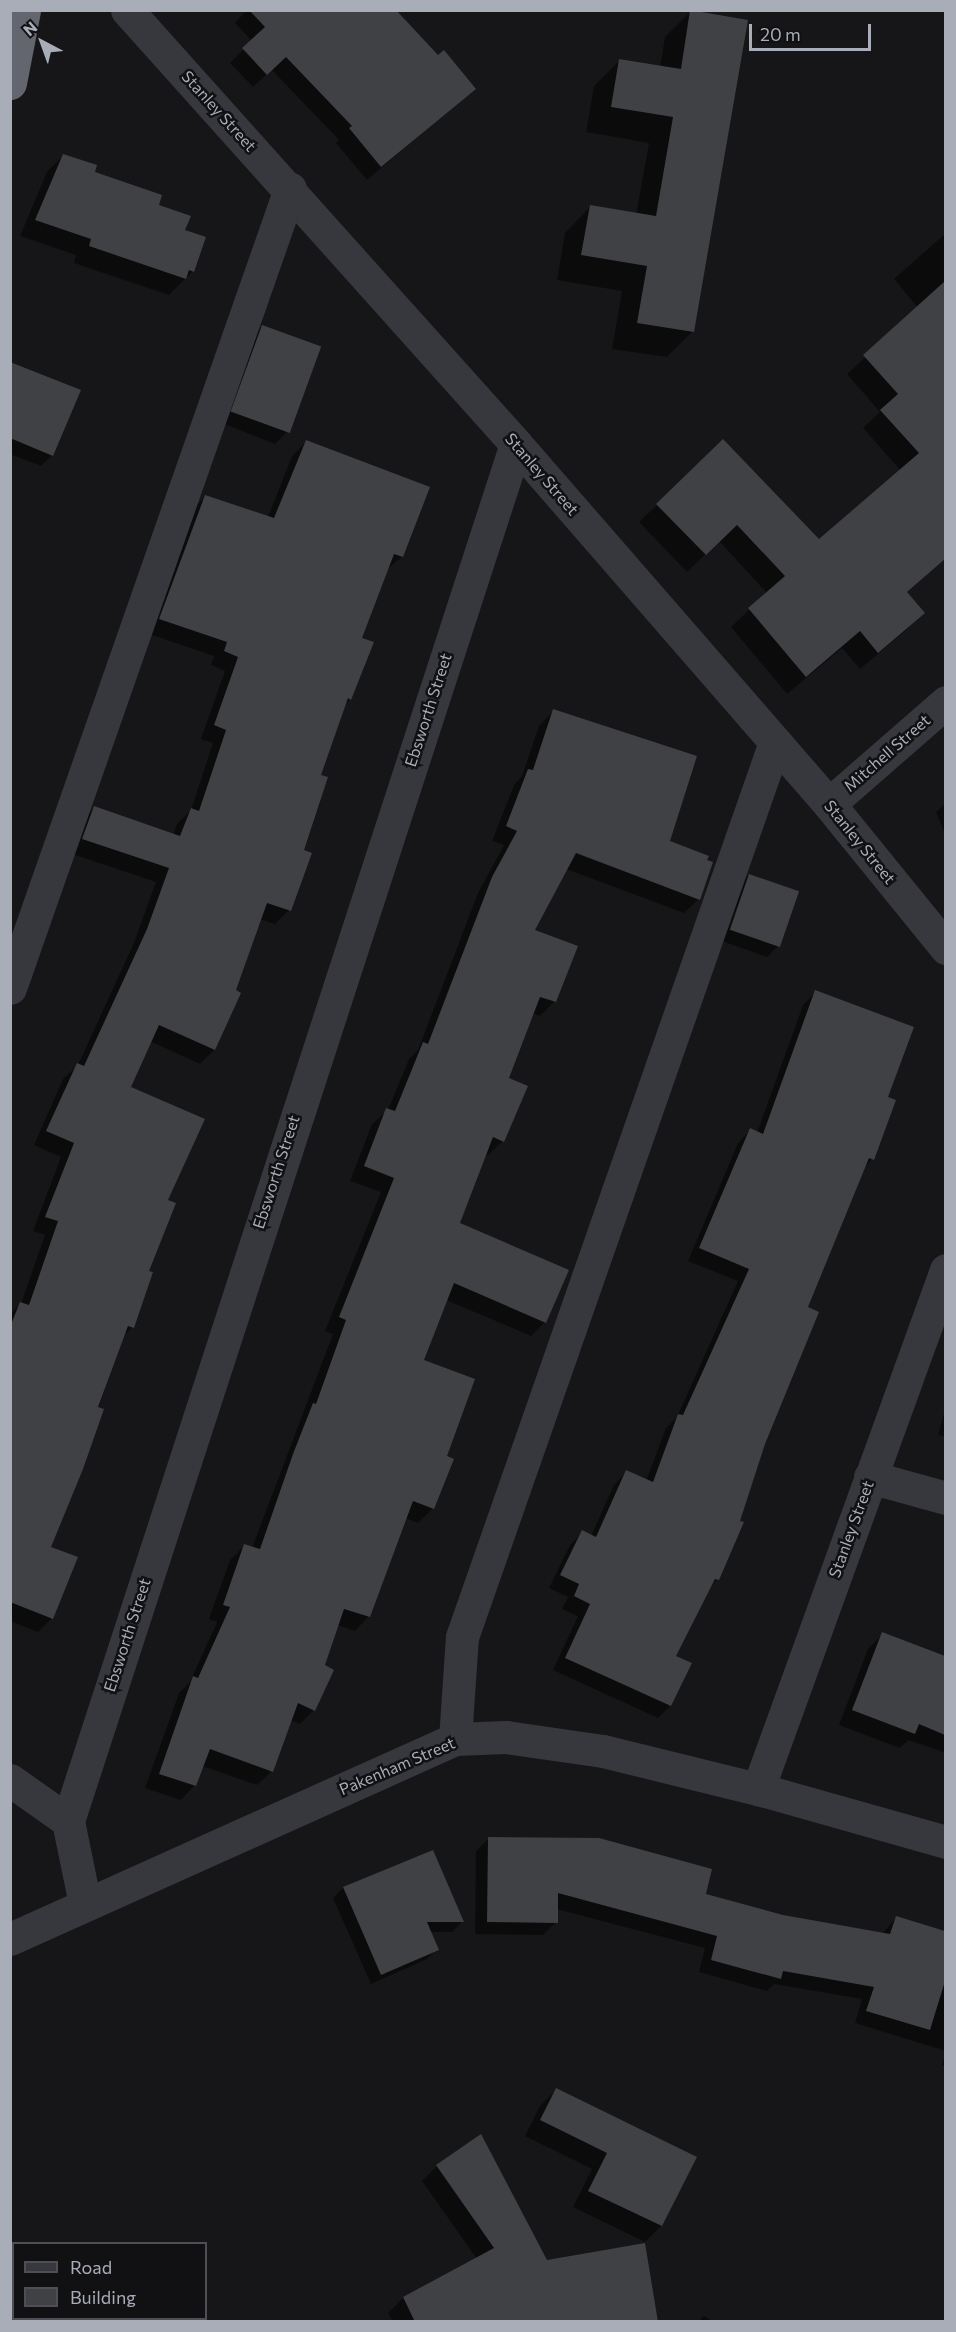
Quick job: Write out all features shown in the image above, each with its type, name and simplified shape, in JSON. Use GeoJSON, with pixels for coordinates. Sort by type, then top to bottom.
{"type":"FeatureCollection","features":[{"type":"Feature","properties":{"kind":"highway"},"geometry":{"type":"LineString","coordinates":[[10,83],[24,10]]}},
{"type":"Feature","properties":{"kind":"street","name":"Stanley Street"},"geometry":{"type":"LineString","coordinates":[[127,10],[290,189],[516,444],[829,804],[945,948]]}},
{"type":"Feature","properties":{"kind":"street"},"geometry":{"type":"LineString","coordinates":[[10,988],[290,189]]}},
{"type":"Feature","properties":{"kind":"street","name":"Ebsworth Street"},"geometry":{"type":"LineString","coordinates":[[85,1904],[68,1821],[516,444]]}},
{"type":"Feature","properties":{"kind":"street","name":"Mitchell Street"},"geometry":{"type":"LineString","coordinates":[[829,804],[945,702]]}},
{"type":"Feature","properties":{"kind":"street"},"geometry":{"type":"LineString","coordinates":[[455,1739],[462,1637],[775,742]]}},
{"type":"Feature","properties":{"kind":"street","name":"Stanley Street"},"geometry":{"type":"LineString","coordinates":[[758,1789],[945,1270]]}},
{"type":"Feature","properties":{"kind":"street"},"geometry":{"type":"LineString","coordinates":[[870,1477],[945,1498]]}},
{"type":"Feature","properties":{"kind":"street","name":"Pakenham Street"},"geometry":{"type":"LineString","coordinates":[[10,1939],[455,1739],[506,1737],[603,1751],[758,1789],[945,1842]]}},
{"type":"Feature","properties":{"kind":"street"},"geometry":{"type":"LineString","coordinates":[[10,1780],[68,1821]]}},
{"type":"Feature","properties":{"kind":"building"},"geometry":{"type":"Polygon","coordinates":[[[249,10],[396,10],[438,55],[444,50],[476,89],[381,167],[349,128],[352,126],[286,57],[267,75],[242,48],[265,27],[249,10]]]}},
{"type":"Feature","properties":{"kind":"building"},"geometry":{"type":"Polygon","coordinates":[[[690,10],[748,20],[694,332],[637,323],[647,266],[581,255],[590,205],[656,216],[673,117],[611,107],[619,59],[681,69],[690,10]]]}},
{"type":"Feature","properties":{"kind":"building"},"geometry":{"type":"Polygon","coordinates":[[[63,154],[97,165],[95,172],[162,195],[159,205],[191,216],[185,230],[206,237],[194,272],[189,270],[186,279],[89,246],[91,239],[35,220],[63,154]]]}},
{"type":"Feature","properties":{"kind":"building"},"geometry":{"type":"Polygon","coordinates":[[[945,281],[945,559],[907,592],[925,613],[878,653],[860,631],[806,677],[748,608],[785,576],[737,525],[706,555],[656,504],[723,439],[819,539],[919,453],[880,410],[898,394],[863,355],[945,281]]]}},
{"type":"Feature","properties":{"kind":"building"},"geometry":{"type":"Polygon","coordinates":[[[262,325],[321,347],[290,433],[231,411],[262,325]]]}},
{"type":"Feature","properties":{"kind":"building"},"geometry":{"type":"Polygon","coordinates":[[[10,362],[81,390],[53,456],[10,438],[10,362]]]}},
{"type":"Feature","properties":{"kind":"building"},"geometry":{"type":"Polygon","coordinates":[[[306,440],[430,487],[403,557],[394,554],[362,638],[374,642],[351,700],[348,698],[321,775],[328,777],[304,850],[312,853],[291,911],[267,903],[236,990],[241,993],[215,1050],[159,1025],[131,1087],[205,1119],[168,1200],[176,1203],[149,1271],[153,1272],[134,1328],[128,1326],[98,1407],[104,1409],[83,1469],[51,1547],[78,1557],[53,1619],[10,1602],[10,1327],[20,1302],[29,1305],[58,1221],[45,1217],[74,1143],[46,1131],[77,1063],[84,1066],[147,929],[169,868],[82,839],[94,806],[180,836],[191,808],[199,811],[226,730],[214,725],[238,657],[224,651],[227,642],[159,619],[205,495],[274,518],[306,440]]]}},
{"type":"Feature","properties":{"kind":"building"},"geometry":{"type":"Polygon","coordinates":[[[553,709],[697,756],[670,841],[709,856],[707,860],[713,862],[700,900],[576,853],[535,930],[578,946],[556,1002],[540,997],[509,1078],[528,1086],[504,1142],[493,1137],[460,1223],[569,1270],[546,1323],[454,1283],[424,1360],[475,1379],[447,1456],[454,1459],[434,1509],[413,1501],[370,1617],[344,1609],[325,1665],[334,1670],[315,1711],[298,1703],[273,1772],[210,1749],[196,1786],[159,1774],[193,1676],[198,1678],[230,1607],[223,1605],[244,1544],[260,1549],[293,1454],[313,1403],[316,1404],[346,1320],[339,1317],[394,1178],[364,1166],[386,1108],[395,1111],[423,1042],[428,1044],[492,877],[517,831],[506,826],[528,769],[533,770],[553,709]]]}},
{"type":"Feature","properties":{"kind":"building"},"geometry":{"type":"Polygon","coordinates":[[[749,874],[799,891],[780,947],[730,930],[749,874]]]}},
{"type":"Feature","properties":{"kind":"building"},"geometry":{"type":"Polygon","coordinates":[[[815,990],[914,1027],[888,1097],[896,1100],[874,1160],[869,1158],[808,1307],[819,1312],[765,1444],[740,1521],[744,1522],[719,1580],[715,1579],[676,1656],[692,1663],[671,1706],[565,1658],[590,1604],[574,1596],[579,1584],[560,1575],[582,1530],[596,1537],[626,1470],[653,1482],[678,1414],[683,1415],[749,1269],[699,1248],[750,1128],[763,1134],[815,990]]]}},
{"type":"Feature","properties":{"kind":"building"},"geometry":{"type":"Polygon","coordinates":[[[882,1632],[945,1656],[945,1735],[919,1724],[915,1734],[852,1710],[882,1632]]]}},
{"type":"Feature","properties":{"kind":"building"},"geometry":{"type":"Polygon","coordinates":[[[488,1837],[599,1838],[712,1869],[706,1894],[783,1915],[890,1934],[896,1916],[945,1931],[945,1981],[930,2030],[866,2011],[874,1987],[783,1971],[781,1979],[711,1960],[717,1936],[558,1893],[558,1923],[487,1922],[488,1837]]]}},
{"type":"Feature","properties":{"kind":"building"},"geometry":{"type":"Polygon","coordinates":[[[433,1850],[464,1922],[427,1922],[439,1950],[381,1975],[343,1887],[433,1850]]]}},
{"type":"Feature","properties":{"kind":"building"},"geometry":{"type":"Polygon","coordinates":[[[556,2088],[697,2157],[662,2226],[588,2191],[607,2153],[540,2120],[556,2088]]]}},
{"type":"Feature","properties":{"kind":"building"},"geometry":{"type":"Polygon","coordinates":[[[481,2134],[547,2260],[645,2243],[658,2322],[415,2322],[403,2297],[494,2248],[436,2165],[481,2134]]]}}]}
